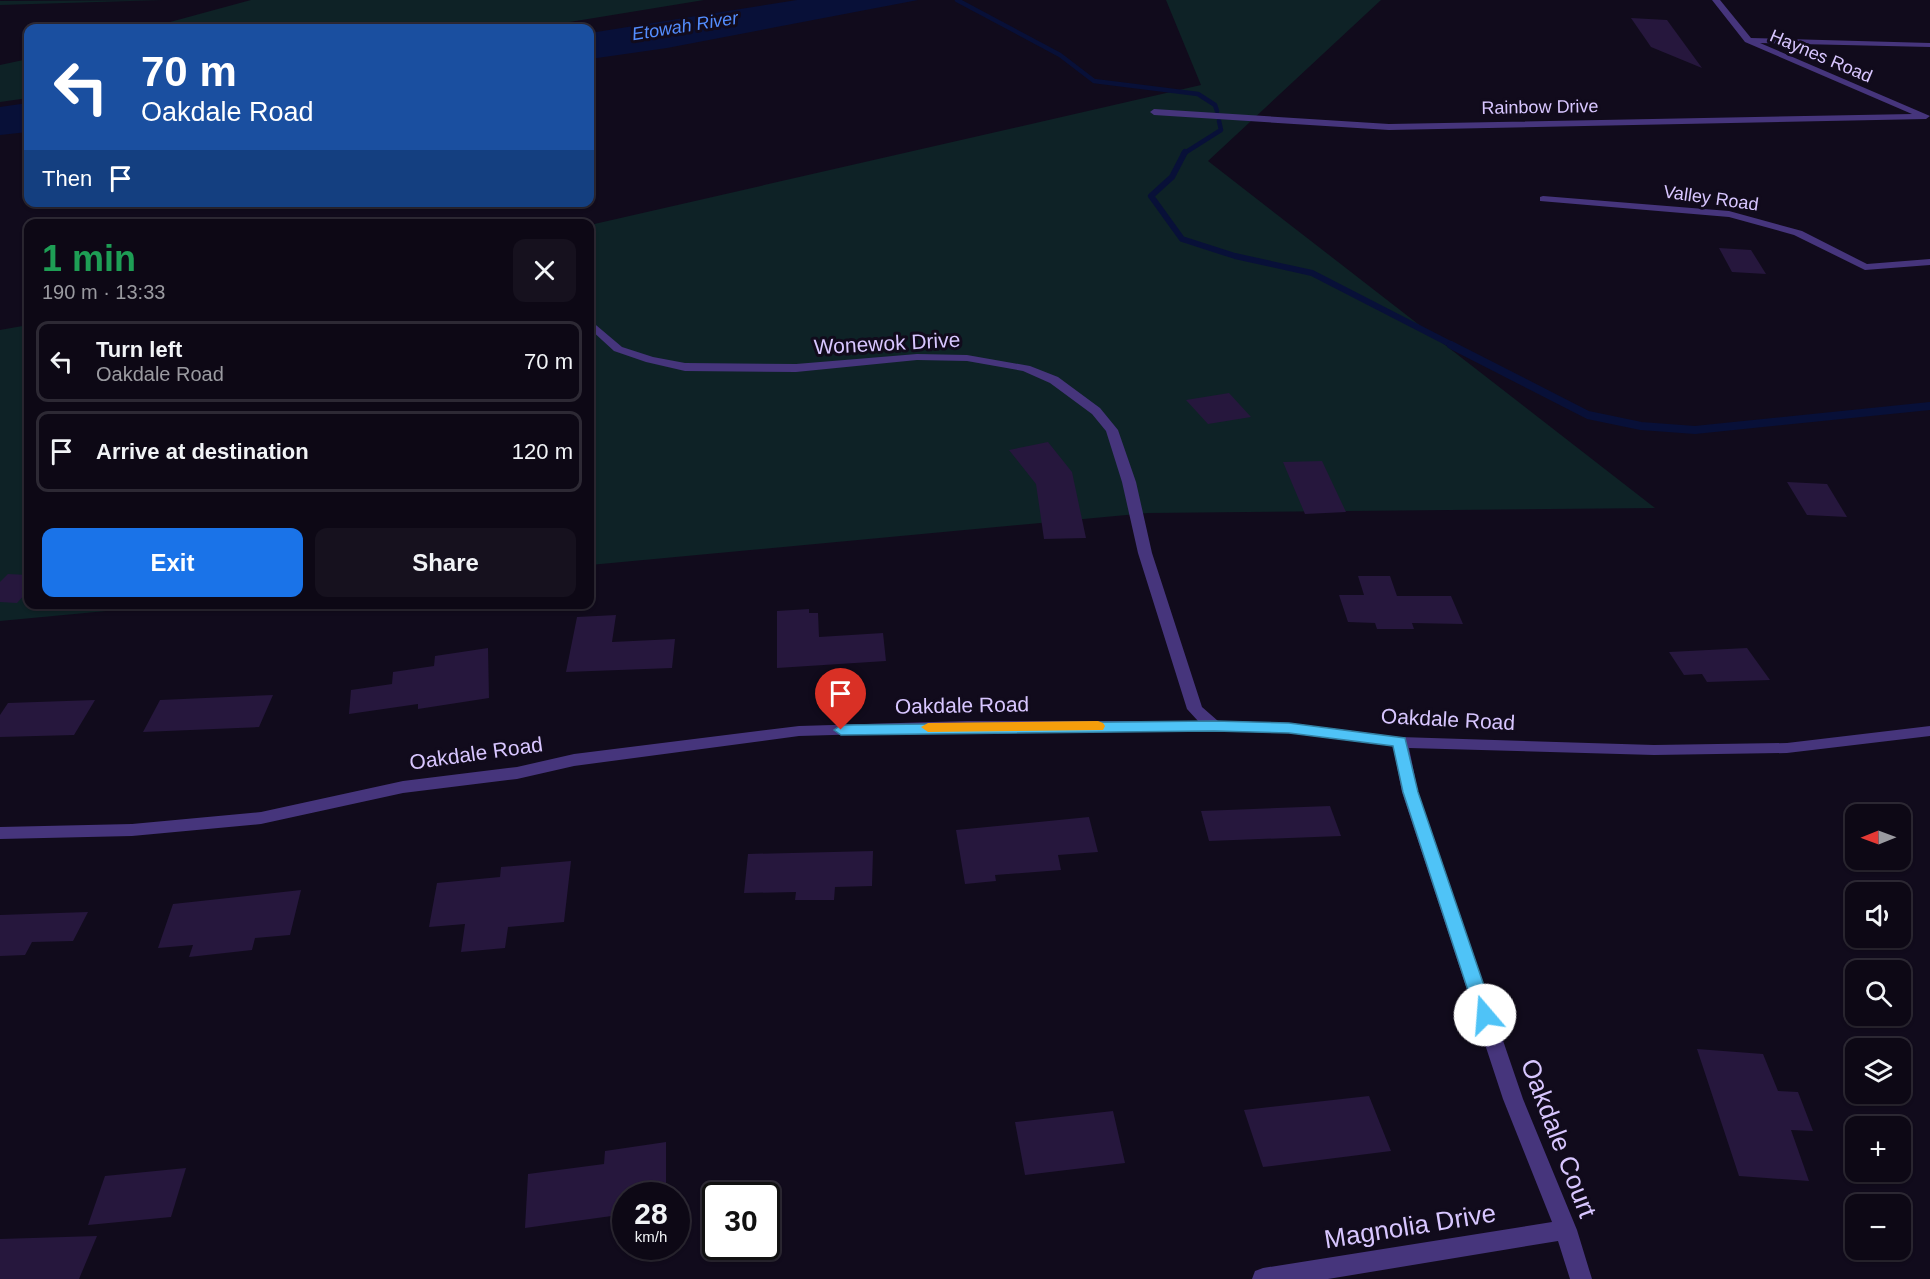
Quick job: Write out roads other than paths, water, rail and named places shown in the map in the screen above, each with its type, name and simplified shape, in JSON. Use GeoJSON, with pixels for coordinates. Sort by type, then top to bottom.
{"type":"FeatureCollection","features":[{"type":"Feature","properties":{"kind":"street","name":"Haynes Road"},"geometry":{"type":"LineString","coordinates":[[1716,0],[1748,40],[1928,117]]}},
{"type":"Feature","properties":{"kind":"street"},"geometry":{"type":"LineString","coordinates":[[1748,40],[1930,45]]}},
{"type":"Feature","properties":{"kind":"street","name":"Rainbow Drive"},"geometry":{"type":"LineString","coordinates":[[1154,112],[1389,127],[1928,117]]}},
{"type":"Feature","properties":{"kind":"street","name":"Valley Road"},"geometry":{"type":"LineString","coordinates":[[1543,200],[1729,214],[1798,233],[1865,267],[1930,262]]}},
{"type":"Feature","properties":{"kind":"street","name":"Wonewok Drive"},"geometry":{"type":"LineString","coordinates":[[594,326],[618,349],[650,360],[685,367],[796,368],[917,357],[967,358],[1026,368],[1054,380],[1096,411],[1112,430],[1129,482],[1145,553],[1195,709],[1214,726]]}},
{"type":"Feature","properties":{"kind":"street","name":"Oakdale Road"},"geometry":{"type":"LineString","coordinates":[[0,833],[132,830],[261,818],[403,787],[517,773],[574,760],[799,731],[968,726],[1214,726],[1289,728],[1400,742],[1654,750],[1786,748],[1930,731]]}},
{"type":"Feature","properties":{"kind":"street","name":"Oakdale Court"},"geometry":{"type":"LineString","coordinates":[[1400,742],[1410,792],[1513,1099],[1566,1230],[1581,1279]]}},
{"type":"Feature","properties":{"kind":"street","name":"Magnolia Drive"},"geometry":{"type":"LineString","coordinates":[[1263,1279],[1566,1230]]}},
{"type":"Feature","properties":{"kind":"water","name":"Etowah River"},"geometry":{"type":"Polygon","coordinates":[[[797,0],[918,0],[667,48],[594,58],[594,32],[797,0]]]}},
{"type":"Feature","properties":{"kind":"water"},"geometry":{"type":"Polygon","coordinates":[[[24,104],[24,132],[0,135],[0,107],[24,104]]]}},
{"type":"Feature","properties":{"kind":"waterway"},"geometry":{"type":"LineString","coordinates":[[957,0],[1060,55],[1094,81],[1198,94],[1215,105],[1217,111]]}},
{"type":"Feature","properties":{"kind":"waterway"},"geometry":{"type":"LineString","coordinates":[[1184,153],[1221,130],[1219,121]]}},
{"type":"Feature","properties":{"kind":"waterway"},"geometry":{"type":"LineString","coordinates":[[1184,153],[1172,177],[1151,196],[1182,239],[1235,256],[1312,273],[1454,346]]}},
{"type":"Feature","properties":{"kind":"waterway"},"geometry":{"type":"LineString","coordinates":[[1451,345],[1588,415],[1641,426],[1695,430],[1930,406]]}}]}
